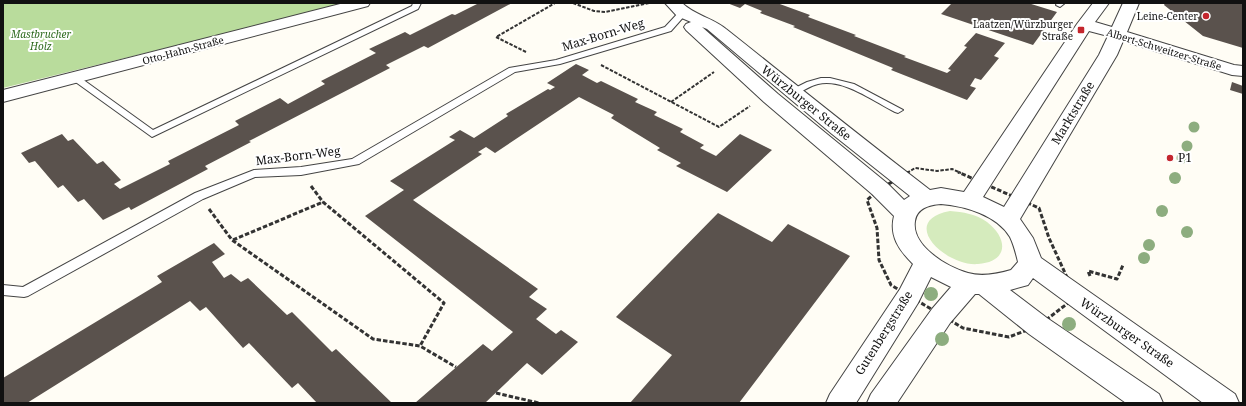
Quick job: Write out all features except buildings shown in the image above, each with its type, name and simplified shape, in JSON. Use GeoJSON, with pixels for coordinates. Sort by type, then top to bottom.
{"type":"FeatureCollection","features":[{"type":"Feature","properties":{"kind":"street","name":"Otto-Hahn-Straße"},"geometry":{"type":"LineString","coordinates":[[3,96],[362,3]]}},
{"type":"Feature","properties":{"kind":"street","name":"Marktstraße"},"geometry":{"type":"LineString","coordinates":[[1008,220],[1108,55],[1131,3]]}},
{"type":"Feature","properties":{"kind":"street","name":"Würzburger Straße"},"geometry":{"type":"LineString","coordinates":[[678,8],[686,22],[771,98],[880,189],[905,214]]}},
{"type":"Feature","properties":{"kind":"street","name":"Würzburger Straße"},"geometry":{"type":"LineString","coordinates":[[678,8],[713,26],[792,92],[926,198]]}},
{"type":"Feature","properties":{"kind":"street","name":"Albert-Schweitzer-Straße"},"geometry":{"type":"LineString","coordinates":[[1092,14],[1120,30],[1232,70],[1243,72]]}},
{"type":"Feature","properties":{"kind":"street"},"geometry":{"type":"LineString","coordinates":[[970,200],[1092,14]]}},
{"type":"Feature","properties":{"kind":"street","name":"Albert-Schweitzer-Straße"},"geometry":{"type":"LineString","coordinates":[[1120,30],[1232,60],[1243,66]]}},
{"type":"Feature","properties":{"kind":"street"},"geometry":{"type":"LineString","coordinates":[[881,403],[941,316],[976,284],[998,284],[1020,278],[1030,263],[1023,238],[1008,220],[997,212],[970,200],[942,196],[926,198],[913,204],[905,214],[903,226],[907,240],[917,255],[934,268],[976,284],[1038,326],[1136,399]]}},
{"type":"Feature","properties":{"kind":"street","name":"Gutenbergstraße"},"geometry":{"type":"LineString","coordinates":[[840,403],[909,296],[926,262]]}},
{"type":"Feature","properties":{"kind":"street","name":"Würzburger Straße"},"geometry":{"type":"LineString","coordinates":[[1030,263],[1225,403]]}},
{"type":"Feature","properties":{"kind":"lane"},"geometry":{"type":"LineString","coordinates":[[75,78],[152,134],[415,7],[417,3]]}},
{"type":"Feature","properties":{"kind":"lane","name":"Max-Born-Weg"},"geometry":{"type":"LineString","coordinates":[[3,290],[24,292],[199,196],[254,174],[301,171],[355,162],[512,70],[547,64],[582,55],[668,29],[678,8]]}},
{"type":"Feature","properties":{"kind":"lane"},"geometry":{"type":"LineString","coordinates":[[792,92],[821,81],[836,82],[846,84],[898,110]]}},
{"type":"Feature","properties":{"kind":"path"},"geometry":{"type":"LineString","coordinates":[[547,64],[496,37],[556,3]]}},
{"type":"Feature","properties":{"kind":"path"},"geometry":{"type":"LineString","coordinates":[[573,3],[594,11],[604,12],[649,3]]}},
{"type":"Feature","properties":{"kind":"path"},"geometry":{"type":"LineString","coordinates":[[582,55],[719,127],[749,106],[771,98]]}},
{"type":"Feature","properties":{"kind":"path"},"geometry":{"type":"LineString","coordinates":[[671,102],[715,72],[734,65]]}},
{"type":"Feature","properties":{"kind":"path"},"geometry":{"type":"LineString","coordinates":[[301,171],[323,202],[444,303],[420,346]]}},
{"type":"Feature","properties":{"kind":"path"},"geometry":{"type":"LineString","coordinates":[[199,196],[232,240],[373,339],[420,346],[456,367]]}},
{"type":"Feature","properties":{"kind":"path"},"geometry":{"type":"LineString","coordinates":[[232,240],[323,202]]}},
{"type":"Feature","properties":{"kind":"path"},"geometry":{"type":"LineString","coordinates":[[496,393],[539,403]]}},
{"type":"Feature","properties":{"kind":"green space","name":"Mastbrucher Holz"},"geometry":{"type":"Polygon","coordinates":[[[3,3],[349,3],[3,88],[3,3]]]}},
{"type":"Feature","properties":{"kind":"green space"},"geometry":{"type":"Polygon","coordinates":[[[950,211],[969,214],[987,222],[999,235],[1002,242],[1000,254],[995,259],[978,264],[965,263],[941,251],[932,242],[927,233],[928,224],[935,216],[950,211]]]}},
{"type":"Feature","properties":{"kind":"place","name":"Leine-Center"},"geometry":{"type":"Point","coordinates":[1206,16]}},
{"type":"Feature","properties":{"kind":"place","name":"Laatzen/Würzburger Straße"},"geometry":{"type":"Point","coordinates":[1081,30]}},
{"type":"Feature","properties":{"kind":"place","name":"P1"},"geometry":{"type":"Point","coordinates":[1170,158]}}]}
